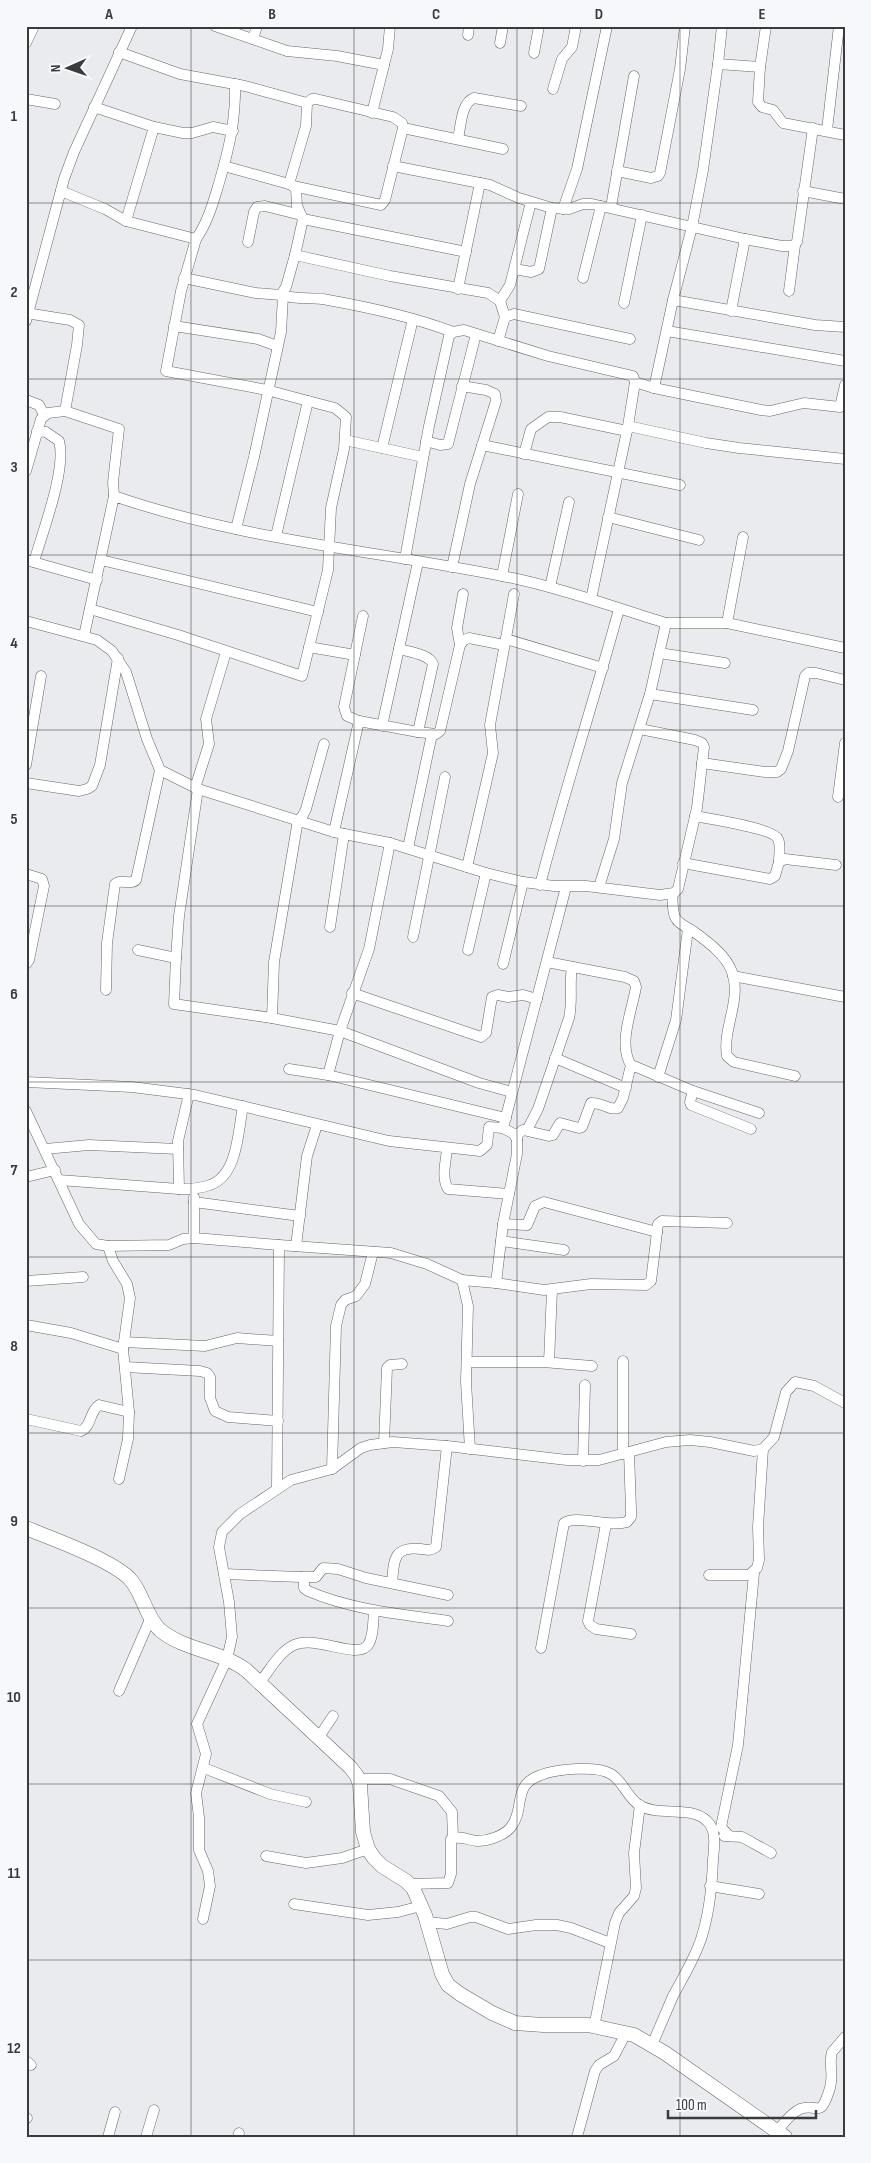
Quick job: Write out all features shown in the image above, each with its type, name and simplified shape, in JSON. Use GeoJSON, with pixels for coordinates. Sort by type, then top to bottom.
{"type":"FeatureCollection","features":[{"type":"Feature","properties":{"kind":"street"},"geometry":{"type":"LineString","coordinates":[[26,43],[34,26]]}},
{"type":"Feature","properties":{"kind":"street"},"geometry":{"type":"LineString","coordinates":[[65,411],[79,325],[70,320],[27,316],[61,191],[74,152],[119,52],[132,28],[120,26]]}},
{"type":"Feature","properties":{"kind":"street"},"geometry":{"type":"LineString","coordinates":[[215,26],[287,51],[337,56],[384,65]]}},
{"type":"Feature","properties":{"kind":"street"},"geometry":{"type":"LineString","coordinates":[[252,39],[257,26]]}},
{"type":"Feature","properties":{"kind":"street"},"geometry":{"type":"LineString","coordinates":[[372,113],[384,65],[390,26]]}},
{"type":"Feature","properties":{"kind":"street"},"geometry":{"type":"LineString","coordinates":[[500,43],[504,26]]}},
{"type":"Feature","properties":{"kind":"street"},"geometry":{"type":"LineString","coordinates":[[534,53],[539,26]]}},
{"type":"Feature","properties":{"kind":"street"},"geometry":{"type":"LineString","coordinates":[[553,89],[562,59],[572,47],[576,26]]}},
{"type":"Feature","properties":{"kind":"street"},"geometry":{"type":"LineString","coordinates":[[562,209],[577,169],[607,26]]}},
{"type":"Feature","properties":{"kind":"street"},"geometry":{"type":"LineString","coordinates":[[616,171],[651,178],[658,176],[660,173],[680,69],[685,26]]}},
{"type":"Feature","properties":{"kind":"street"},"geometry":{"type":"LineString","coordinates":[[654,388],[673,300],[692,227],[703,170],[718,64],[721,26]]}},
{"type":"Feature","properties":{"kind":"street"},"geometry":{"type":"LineString","coordinates":[[766,26],[757,97],[759,105],[773,110],[783,123],[845,135]]}},
{"type":"Feature","properties":{"kind":"street"},"geometry":{"type":"LineString","coordinates":[[827,130],[840,27]]}},
{"type":"Feature","properties":{"kind":"street"},"geometry":{"type":"LineString","coordinates":[[119,52],[180,74],[235,84],[307,104]]}},
{"type":"Feature","properties":{"kind":"street"},"geometry":{"type":"LineString","coordinates":[[718,64],[760,67]]}},
{"type":"Feature","properties":{"kind":"street"},"geometry":{"type":"LineString","coordinates":[[582,278],[616,171],[634,76]]}},
{"type":"Feature","properties":{"kind":"street"},"geometry":{"type":"LineString","coordinates":[[90,610],[302,676],[328,570],[328,545],[332,508],[345,440],[346,417],[342,411],[308,400],[267,390],[166,372],[184,278],[196,239],[204,228],[209,216],[233,131],[235,84]]}},
{"type":"Feature","properties":{"kind":"street"},"geometry":{"type":"LineString","coordinates":[[458,139],[464,109],[470,100],[474,98],[521,106]]}},
{"type":"Feature","properties":{"kind":"street"},"geometry":{"type":"LineString","coordinates":[[26,99],[55,104]]}},
{"type":"Feature","properties":{"kind":"street"},"geometry":{"type":"LineString","coordinates":[[224,166],[291,185],[381,205],[385,200],[403,128],[399,119],[312,99],[307,104],[306,126],[291,185]]}},
{"type":"Feature","properties":{"kind":"street"},"geometry":{"type":"LineString","coordinates":[[94,107],[154,127],[183,133],[192,133],[213,127],[233,131]]}},
{"type":"Feature","properties":{"kind":"street"},"geometry":{"type":"LineString","coordinates":[[126,221],[154,127]]}},
{"type":"Feature","properties":{"kind":"street"},"geometry":{"type":"LineString","coordinates":[[403,128],[503,149]]}},
{"type":"Feature","properties":{"kind":"street"},"geometry":{"type":"LineString","coordinates":[[789,291],[813,128]]}},
{"type":"Feature","properties":{"kind":"street"},"geometry":{"type":"LineString","coordinates":[[393,166],[497,186],[510,195],[552,208],[574,208],[583,204],[606,207],[782,246],[795,244]]}},
{"type":"Feature","properties":{"kind":"street"},"geometry":{"type":"LineString","coordinates":[[458,289],[480,183]]}},
{"type":"Feature","properties":{"kind":"street"},"geometry":{"type":"LineString","coordinates":[[236,529],[254,456],[282,322],[282,296],[295,255],[302,217],[297,206],[296,188],[291,185]]}},
{"type":"Feature","properties":{"kind":"street"},"geometry":{"type":"LineString","coordinates":[[61,191],[105,209],[126,221],[196,239]]}},
{"type":"Feature","properties":{"kind":"street"},"geometry":{"type":"LineString","coordinates":[[803,191],[845,199]]}},
{"type":"Feature","properties":{"kind":"street"},"geometry":{"type":"LineString","coordinates":[[500,301],[506,294],[515,269],[531,202]]}},
{"type":"Feature","properties":{"kind":"street"},"geometry":{"type":"LineString","coordinates":[[248,242],[257,207],[265,206],[302,217],[466,252]]}},
{"type":"Feature","properties":{"kind":"street"},"geometry":{"type":"LineString","coordinates":[[515,269],[531,272],[539,269],[552,208]]}},
{"type":"Feature","properties":{"kind":"street"},"geometry":{"type":"LineString","coordinates":[[624,303],[642,215]]}},
{"type":"Feature","properties":{"kind":"street"},"geometry":{"type":"LineString","coordinates":[[731,310],[745,238]]}},
{"type":"Feature","properties":{"kind":"street"},"geometry":{"type":"LineString","coordinates":[[295,255],[458,289],[488,293],[500,301],[505,317],[498,340]]}},
{"type":"Feature","properties":{"kind":"street"},"geometry":{"type":"LineString","coordinates":[[184,278],[256,293],[297,299],[328,300],[413,319],[453,332],[464,330],[548,356],[633,376],[635,382],[627,428],[591,599]]}},
{"type":"Feature","properties":{"kind":"street"},"geometry":{"type":"LineString","coordinates":[[673,300],[815,326],[845,328]]}},
{"type":"Feature","properties":{"kind":"street"},"geometry":{"type":"LineString","coordinates":[[505,317],[514,314],[630,339]]}},
{"type":"Feature","properties":{"kind":"street"},"geometry":{"type":"LineString","coordinates":[[382,448],[413,319]]}},
{"type":"Feature","properties":{"kind":"street"},"geometry":{"type":"LineString","coordinates":[[174,326],[258,339],[277,346]]}},
{"type":"Feature","properties":{"kind":"street"},"geometry":{"type":"LineString","coordinates":[[667,331],[845,361]]}},
{"type":"Feature","properties":{"kind":"street"},"geometry":{"type":"LineString","coordinates":[[405,559],[426,441],[449,336],[453,332]]}},
{"type":"Feature","properties":{"kind":"street"},"geometry":{"type":"LineString","coordinates":[[426,441],[440,445],[448,444],[476,334]]}},
{"type":"Feature","properties":{"kind":"street"},"geometry":{"type":"LineString","coordinates":[[635,382],[654,388],[770,411],[804,404],[840,407],[845,385]]}},
{"type":"Feature","properties":{"kind":"street"},"geometry":{"type":"LineString","coordinates":[[452,567],[470,484],[496,401],[496,397],[490,391],[462,386]]}},
{"type":"Feature","properties":{"kind":"street"},"geometry":{"type":"LineString","coordinates":[[26,400],[38,405],[44,415]]}},
{"type":"Feature","properties":{"kind":"street"},"geometry":{"type":"LineString","coordinates":[[276,536],[308,400]]}},
{"type":"Feature","properties":{"kind":"street"},"geometry":{"type":"LineString","coordinates":[[44,415],[65,411],[119,429],[113,482],[114,496],[84,636]]}},
{"type":"Feature","properties":{"kind":"street"},"geometry":{"type":"LineString","coordinates":[[26,470],[37,431],[44,415]]}},
{"type":"Feature","properties":{"kind":"street"},"geometry":{"type":"LineString","coordinates":[[524,454],[531,429],[548,417],[560,417],[722,446],[845,459]]}},
{"type":"Feature","properties":{"kind":"street"},"geometry":{"type":"LineString","coordinates":[[37,431],[46,432],[60,441],[61,454],[55,489],[30,561],[96,580]]}},
{"type":"Feature","properties":{"kind":"street"},"geometry":{"type":"LineString","coordinates":[[345,440],[423,457]]}},
{"type":"Feature","properties":{"kind":"street"},"geometry":{"type":"LineString","coordinates":[[482,445],[680,485]]}},
{"type":"Feature","properties":{"kind":"street"},"geometry":{"type":"LineString","coordinates":[[502,576],[518,494]]}},
{"type":"Feature","properties":{"kind":"street"},"geometry":{"type":"LineString","coordinates":[[114,496],[155,510],[236,529],[502,576],[550,587],[666,623],[727,624],[845,648]]}},
{"type":"Feature","properties":{"kind":"street"},"geometry":{"type":"LineString","coordinates":[[550,587],[569,502]]}},
{"type":"Feature","properties":{"kind":"street"},"geometry":{"type":"LineString","coordinates":[[608,517],[699,540]]}},
{"type":"Feature","properties":{"kind":"street"},"geometry":{"type":"LineString","coordinates":[[727,624],[742,537]]}},
{"type":"Feature","properties":{"kind":"street"},"geometry":{"type":"LineString","coordinates":[[101,560],[318,612]]}},
{"type":"Feature","properties":{"kind":"street"},"geometry":{"type":"LineString","coordinates":[[382,726],[418,562]]}},
{"type":"Feature","properties":{"kind":"street"},"geometry":{"type":"LineString","coordinates":[[460,646],[456,628],[463,594]]}},
{"type":"Feature","properties":{"kind":"street"},"geometry":{"type":"LineString","coordinates":[[467,867],[493,753],[490,725],[514,594]]}},
{"type":"Feature","properties":{"kind":"street"},"geometry":{"type":"LineString","coordinates":[[540,885],[563,797],[603,668],[619,609]]}},
{"type":"Feature","properties":{"kind":"street"},"geometry":{"type":"LineString","coordinates":[[363,616],[344,707],[347,716],[359,721],[382,726],[432,734],[440,731],[460,646],[464,640],[469,638],[505,642],[603,668]]}},
{"type":"Feature","properties":{"kind":"street"},"geometry":{"type":"LineString","coordinates":[[26,621],[97,640],[112,651],[126,672],[147,739],[160,770],[136,880],[115,884],[107,943],[106,990]]}},
{"type":"Feature","properties":{"kind":"street"},"geometry":{"type":"LineString","coordinates":[[599,887],[614,838],[622,783],[650,694],[666,623]]}},
{"type":"Feature","properties":{"kind":"street"},"geometry":{"type":"LineString","coordinates":[[309,647],[355,655]]}},
{"type":"Feature","properties":{"kind":"street"},"geometry":{"type":"LineString","coordinates":[[399,649],[427,658],[433,664],[418,732]]}},
{"type":"Feature","properties":{"kind":"street"},"geometry":{"type":"LineString","coordinates":[[226,652],[206,719],[209,744],[196,788],[179,916],[174,1004],[272,1018],[340,1031],[512,1092]]}},
{"type":"Feature","properties":{"kind":"street"},"geometry":{"type":"LineString","coordinates":[[659,653],[726,663]]}},
{"type":"Feature","properties":{"kind":"street"},"geometry":{"type":"LineString","coordinates":[[26,783],[79,790],[87,790],[92,786],[100,765],[118,658]]}},
{"type":"Feature","properties":{"kind":"street"},"geometry":{"type":"LineString","coordinates":[[702,762],[765,772],[777,772],[781,769],[788,751],[805,676],[808,673],[816,673],[845,680]]}},
{"type":"Feature","properties":{"kind":"street"},"geometry":{"type":"LineString","coordinates":[[26,765],[41,676]]}},
{"type":"Feature","properties":{"kind":"street"},"geometry":{"type":"LineString","coordinates":[[650,694],[752,710]]}},
{"type":"Feature","properties":{"kind":"street"},"geometry":{"type":"LineString","coordinates":[[330,927],[339,833],[359,721]]}},
{"type":"Feature","properties":{"kind":"street"},"geometry":{"type":"LineString","coordinates":[[160,770],[196,788],[339,833],[390,842],[486,873],[523,882],[566,887],[599,887],[660,895],[672,894],[678,889],[695,816],[702,762],[702,743],[640,730]]}},
{"type":"Feature","properties":{"kind":"street"},"geometry":{"type":"LineString","coordinates":[[408,848],[432,734]]}},
{"type":"Feature","properties":{"kind":"street"},"geometry":{"type":"LineString","coordinates":[[838,797],[845,743]]}},
{"type":"Feature","properties":{"kind":"street"},"geometry":{"type":"LineString","coordinates":[[272,1018],[274,962],[298,820],[302,817],[309,802],[324,744]]}},
{"type":"Feature","properties":{"kind":"street"},"geometry":{"type":"LineString","coordinates":[[413,937],[445,777]]}},
{"type":"Feature","properties":{"kind":"street"},"geometry":{"type":"LineString","coordinates":[[683,863],[770,879],[775,876],[779,862],[778,839],[775,835],[754,828],[695,816]]}},
{"type":"Feature","properties":{"kind":"street"},"geometry":{"type":"LineString","coordinates":[[328,1075],[352,993],[369,948],[390,842]]}},
{"type":"Feature","properties":{"kind":"street"},"geometry":{"type":"LineString","coordinates":[[779,862],[792,858],[836,865]]}},
{"type":"Feature","properties":{"kind":"street"},"geometry":{"type":"LineString","coordinates":[[468,950],[486,873]]}},
{"type":"Feature","properties":{"kind":"street"},"geometry":{"type":"LineString","coordinates":[[26,874],[39,877],[42,879],[44,886],[29,960],[26,964]]}},
{"type":"Feature","properties":{"kind":"street"},"geometry":{"type":"LineString","coordinates":[[503,964],[523,882]]}},
{"type":"Feature","properties":{"kind":"street"},"geometry":{"type":"LineString","coordinates":[[505,1123],[566,887]]}},
{"type":"Feature","properties":{"kind":"street"},"geometry":{"type":"LineString","coordinates":[[672,894],[674,916],[725,958],[733,976],[734,994],[727,1056],[734,1062],[795,1076]]}},
{"type":"Feature","properties":{"kind":"street"},"geometry":{"type":"LineString","coordinates":[[658,1077],[676,1020],[688,929]]}},
{"type":"Feature","properties":{"kind":"street"},"geometry":{"type":"LineString","coordinates":[[138,950],[176,958]]}},
{"type":"Feature","properties":{"kind":"street"},"geometry":{"type":"LineString","coordinates":[[547,962],[626,977],[634,982],[636,987],[626,1041],[626,1056],[632,1067]]}},
{"type":"Feature","properties":{"kind":"street"},"geometry":{"type":"LineString","coordinates":[[527,1130],[538,1109],[571,1008],[570,980],[572,966]]}},
{"type":"Feature","properties":{"kind":"street"},"geometry":{"type":"LineString","coordinates":[[733,976],[845,997]]}},
{"type":"Feature","properties":{"kind":"street"},"geometry":{"type":"LineString","coordinates":[[352,993],[481,1037],[486,1033],[492,996],[498,995],[508,998],[523,995],[538,999]]}},
{"type":"Feature","properties":{"kind":"street"},"geometry":{"type":"LineString","coordinates":[[555,1058],[626,1088]]}},
{"type":"Feature","properties":{"kind":"street"},"geometry":{"type":"LineString","coordinates":[[632,1067],[637,1066],[658,1077],[694,1091],[759,1113]]}},
{"type":"Feature","properties":{"kind":"street"},"geometry":{"type":"LineString","coordinates":[[496,1283],[503,1224],[520,1131],[527,1130],[550,1136],[560,1123],[579,1128],[584,1123],[592,1103],[616,1110],[620,1105],[632,1067]]}},
{"type":"Feature","properties":{"kind":"street"},"geometry":{"type":"LineString","coordinates":[[289,1069],[328,1075],[505,1123],[517,1140]]}},
{"type":"Feature","properties":{"kind":"street"},"geometry":{"type":"LineString","coordinates":[[26,1082],[132,1087],[189,1094],[389,1141],[447,1149],[480,1151],[487,1145],[489,1127],[505,1123]]}},
{"type":"Feature","properties":{"kind":"street"},"geometry":{"type":"LineString","coordinates":[[694,1091],[690,1102],[692,1106],[751,1129]]}},
{"type":"Feature","properties":{"kind":"street"},"geometry":{"type":"LineString","coordinates":[[179,1189],[179,1130],[189,1094]]}},
{"type":"Feature","properties":{"kind":"street"},"geometry":{"type":"LineString","coordinates":[[59,1180],[179,1189],[212,1185],[228,1170],[232,1162],[243,1106]]}},
{"type":"Feature","properties":{"kind":"street"},"geometry":{"type":"LineString","coordinates":[[26,1111],[79,1224],[96,1244],[108,1246],[169,1245],[183,1239],[194,1238],[391,1253],[427,1264],[462,1280],[552,1290],[578,1284],[638,1286],[649,1283],[652,1276],[658,1224],[662,1221],[727,1224]]}},
{"type":"Feature","properties":{"kind":"street"},"geometry":{"type":"LineString","coordinates":[[296,1246],[307,1156],[317,1125]]}},
{"type":"Feature","properties":{"kind":"street"},"geometry":{"type":"LineString","coordinates":[[45,1149],[89,1145],[178,1149]]}},
{"type":"Feature","properties":{"kind":"street"},"geometry":{"type":"LineString","coordinates":[[447,1149],[444,1183],[448,1188],[509,1194]]}},
{"type":"Feature","properties":{"kind":"street"},"geometry":{"type":"LineString","coordinates":[[26,1177],[55,1170]]}},
{"type":"Feature","properties":{"kind":"street"},"geometry":{"type":"LineString","coordinates":[[194,1188],[194,1238]]}},
{"type":"Feature","properties":{"kind":"street"},"geometry":{"type":"LineString","coordinates":[[194,1202],[300,1216]]}},
{"type":"Feature","properties":{"kind":"street"},"geometry":{"type":"LineString","coordinates":[[503,1224],[528,1225],[535,1206],[544,1202],[656,1232]]}},
{"type":"Feature","properties":{"kind":"street"},"geometry":{"type":"LineString","coordinates":[[501,1240],[564,1250]]}},
{"type":"Feature","properties":{"kind":"street"},"geometry":{"type":"LineString","coordinates":[[277,1488],[279,1245]]}},
{"type":"Feature","properties":{"kind":"street"},"geometry":{"type":"LineString","coordinates":[[108,1246],[113,1261],[127,1284],[130,1298],[124,1346],[129,1412],[128,1439],[119,1479]]}},
{"type":"Feature","properties":{"kind":"street"},"geometry":{"type":"LineString","coordinates":[[332,1469],[336,1326],[338,1314],[345,1300],[356,1296],[365,1284],[373,1252]]}},
{"type":"Feature","properties":{"kind":"street"},"geometry":{"type":"LineString","coordinates":[[26,1281],[83,1277]]}},
{"type":"Feature","properties":{"kind":"street"},"geometry":{"type":"LineString","coordinates":[[462,1280],[468,1306],[467,1362],[470,1449]]}},
{"type":"Feature","properties":{"kind":"street"},"geometry":{"type":"LineString","coordinates":[[549,1362],[552,1290]]}},
{"type":"Feature","properties":{"kind":"street"},"geometry":{"type":"LineString","coordinates":[[26,1325],[71,1332],[124,1346],[205,1346],[236,1338],[278,1341]]}},
{"type":"Feature","properties":{"kind":"street"},"geometry":{"type":"LineString","coordinates":[[541,1648],[564,1523],[573,1520],[620,1524],[631,1517],[626,1453],[623,1361]]}},
{"type":"Feature","properties":{"kind":"street"},"geometry":{"type":"LineString","coordinates":[[467,1362],[549,1362],[592,1366]]}},
{"type":"Feature","properties":{"kind":"street"},"geometry":{"type":"LineString","coordinates":[[384,1443],[387,1368],[390,1365],[402,1364]]}},
{"type":"Feature","properties":{"kind":"street"},"geometry":{"type":"LineString","coordinates":[[125,1367],[207,1373],[210,1377],[210,1398],[215,1411],[228,1417],[278,1421]]}},
{"type":"Feature","properties":{"kind":"street"},"geometry":{"type":"LineString","coordinates":[[203,1919],[210,1879],[199,1850],[199,1817],[196,1793],[204,1768],[206,1754],[198,1727],[198,1719],[214,1688],[231,1646],[232,1625],[219,1547],[222,1532],[240,1514],[277,1488],[298,1477],[332,1469],[361,1448],[384,1443],[447,1446],[583,1461],[599,1460],[666,1442],[690,1440],[754,1451],[763,1449],[774,1437],[786,1392],[795,1382],[814,1386],[845,1402]]}},
{"type":"Feature","properties":{"kind":"street"},"geometry":{"type":"LineString","coordinates":[[583,1461],[585,1385]]}},
{"type":"Feature","properties":{"kind":"street"},"geometry":{"type":"LineString","coordinates":[[26,1419],[81,1431],[87,1427],[92,1410],[99,1405],[129,1412]]}},
{"type":"Feature","properties":{"kind":"street"},"geometry":{"type":"LineString","coordinates":[[392,1583],[394,1562],[398,1553],[407,1548],[430,1550],[436,1547],[447,1446]]}},
{"type":"Feature","properties":{"kind":"street"},"geometry":{"type":"LineString","coordinates":[[729,1836],[721,1827],[738,1745],[754,1573],[759,1560],[758,1527],[763,1449]]}},
{"type":"Feature","properties":{"kind":"street"},"geometry":{"type":"LineString","coordinates":[[606,1524],[588,1621],[596,1629],[631,1634]]}},
{"type":"Feature","properties":{"kind":"street"},"geometry":{"type":"LineString","coordinates":[[26,1528],[72,1547],[118,1570],[129,1578],[160,1629],[170,1636],[240,1665],[350,1767],[358,1780],[363,1805],[363,1832],[368,1849],[382,1866],[409,1884],[421,1906],[442,1974],[448,1985],[492,2014],[515,2023],[594,2026],[626,2033],[652,2045],[781,2134],[797,2111],[817,2109],[824,2105],[833,2078],[832,2052],[845,2037]]}},
{"type":"Feature","properties":{"kind":"street"},"geometry":{"type":"LineString","coordinates":[[224,1574],[301,1577],[316,1576],[320,1569],[330,1568],[348,1571],[366,1578],[448,1594]]}},
{"type":"Feature","properties":{"kind":"street"},"geometry":{"type":"LineString","coordinates":[[709,1575],[749,1575],[754,1573]]}},
{"type":"Feature","properties":{"kind":"street"},"geometry":{"type":"LineString","coordinates":[[301,1577],[304,1580],[304,1588],[308,1591],[342,1604],[448,1621]]}},
{"type":"Feature","properties":{"kind":"street"},"geometry":{"type":"LineString","coordinates":[[260,1682],[281,1655],[294,1645],[316,1642],[347,1650],[367,1646],[371,1639],[374,1610]]}},
{"type":"Feature","properties":{"kind":"street"},"geometry":{"type":"LineString","coordinates":[[119,1691],[151,1617]]}},
{"type":"Feature","properties":{"kind":"street"},"geometry":{"type":"LineString","coordinates":[[319,1737],[333,1716]]}},
{"type":"Feature","properties":{"kind":"street"},"geometry":{"type":"LineString","coordinates":[[204,1768],[270,1794],[306,1802]]}},
{"type":"Feature","properties":{"kind":"street"},"geometry":{"type":"LineString","coordinates":[[453,1838],[483,1840],[505,1832],[515,1820],[522,1788],[529,1780],[552,1771],[600,1770],[612,1774],[631,1799],[640,1806],[653,1811],[686,1813],[702,1817],[708,1822],[713,1837],[710,1886],[702,1938],[652,2045]]}},
{"type":"Feature","properties":{"kind":"street"},"geometry":{"type":"LineString","coordinates":[[358,1780],[380,1778],[398,1780],[439,1796],[452,1812],[451,1874],[448,1883],[409,1884]]}},
{"type":"Feature","properties":{"kind":"street"},"geometry":{"type":"LineString","coordinates":[[594,2026],[610,1942],[619,1913],[629,1903],[636,1888],[634,1853],[640,1806]]}},
{"type":"Feature","properties":{"kind":"street"},"geometry":{"type":"LineString","coordinates":[[713,1837],[729,1836],[742,1838],[771,1853]]}},
{"type":"Feature","properties":{"kind":"street"},"geometry":{"type":"LineString","coordinates":[[266,1856],[306,1864],[342,1858],[368,1849]]}},
{"type":"Feature","properties":{"kind":"street"},"geometry":{"type":"LineString","coordinates":[[710,1886],[759,1894]]}},
{"type":"Feature","properties":{"kind":"street"},"geometry":{"type":"LineString","coordinates":[[294,1904],[368,1915],[398,1912],[421,1906]]}},
{"type":"Feature","properties":{"kind":"street"},"geometry":{"type":"LineString","coordinates":[[427,1922],[447,1924],[476,1917],[508,1929],[536,1925],[557,1925],[610,1942]]}},
{"type":"Feature","properties":{"kind":"street"},"geometry":{"type":"LineString","coordinates":[[577,2137],[595,2071],[600,2065],[614,2056],[626,2033]]}},
{"type":"Feature","properties":{"kind":"street"},"geometry":{"type":"LineString","coordinates":[[146,2137],[154,2110]]}},
{"type":"Feature","properties":{"kind":"street"},"geometry":{"type":"LineString","coordinates":[[108,2137],[115,2112]]}}]}
